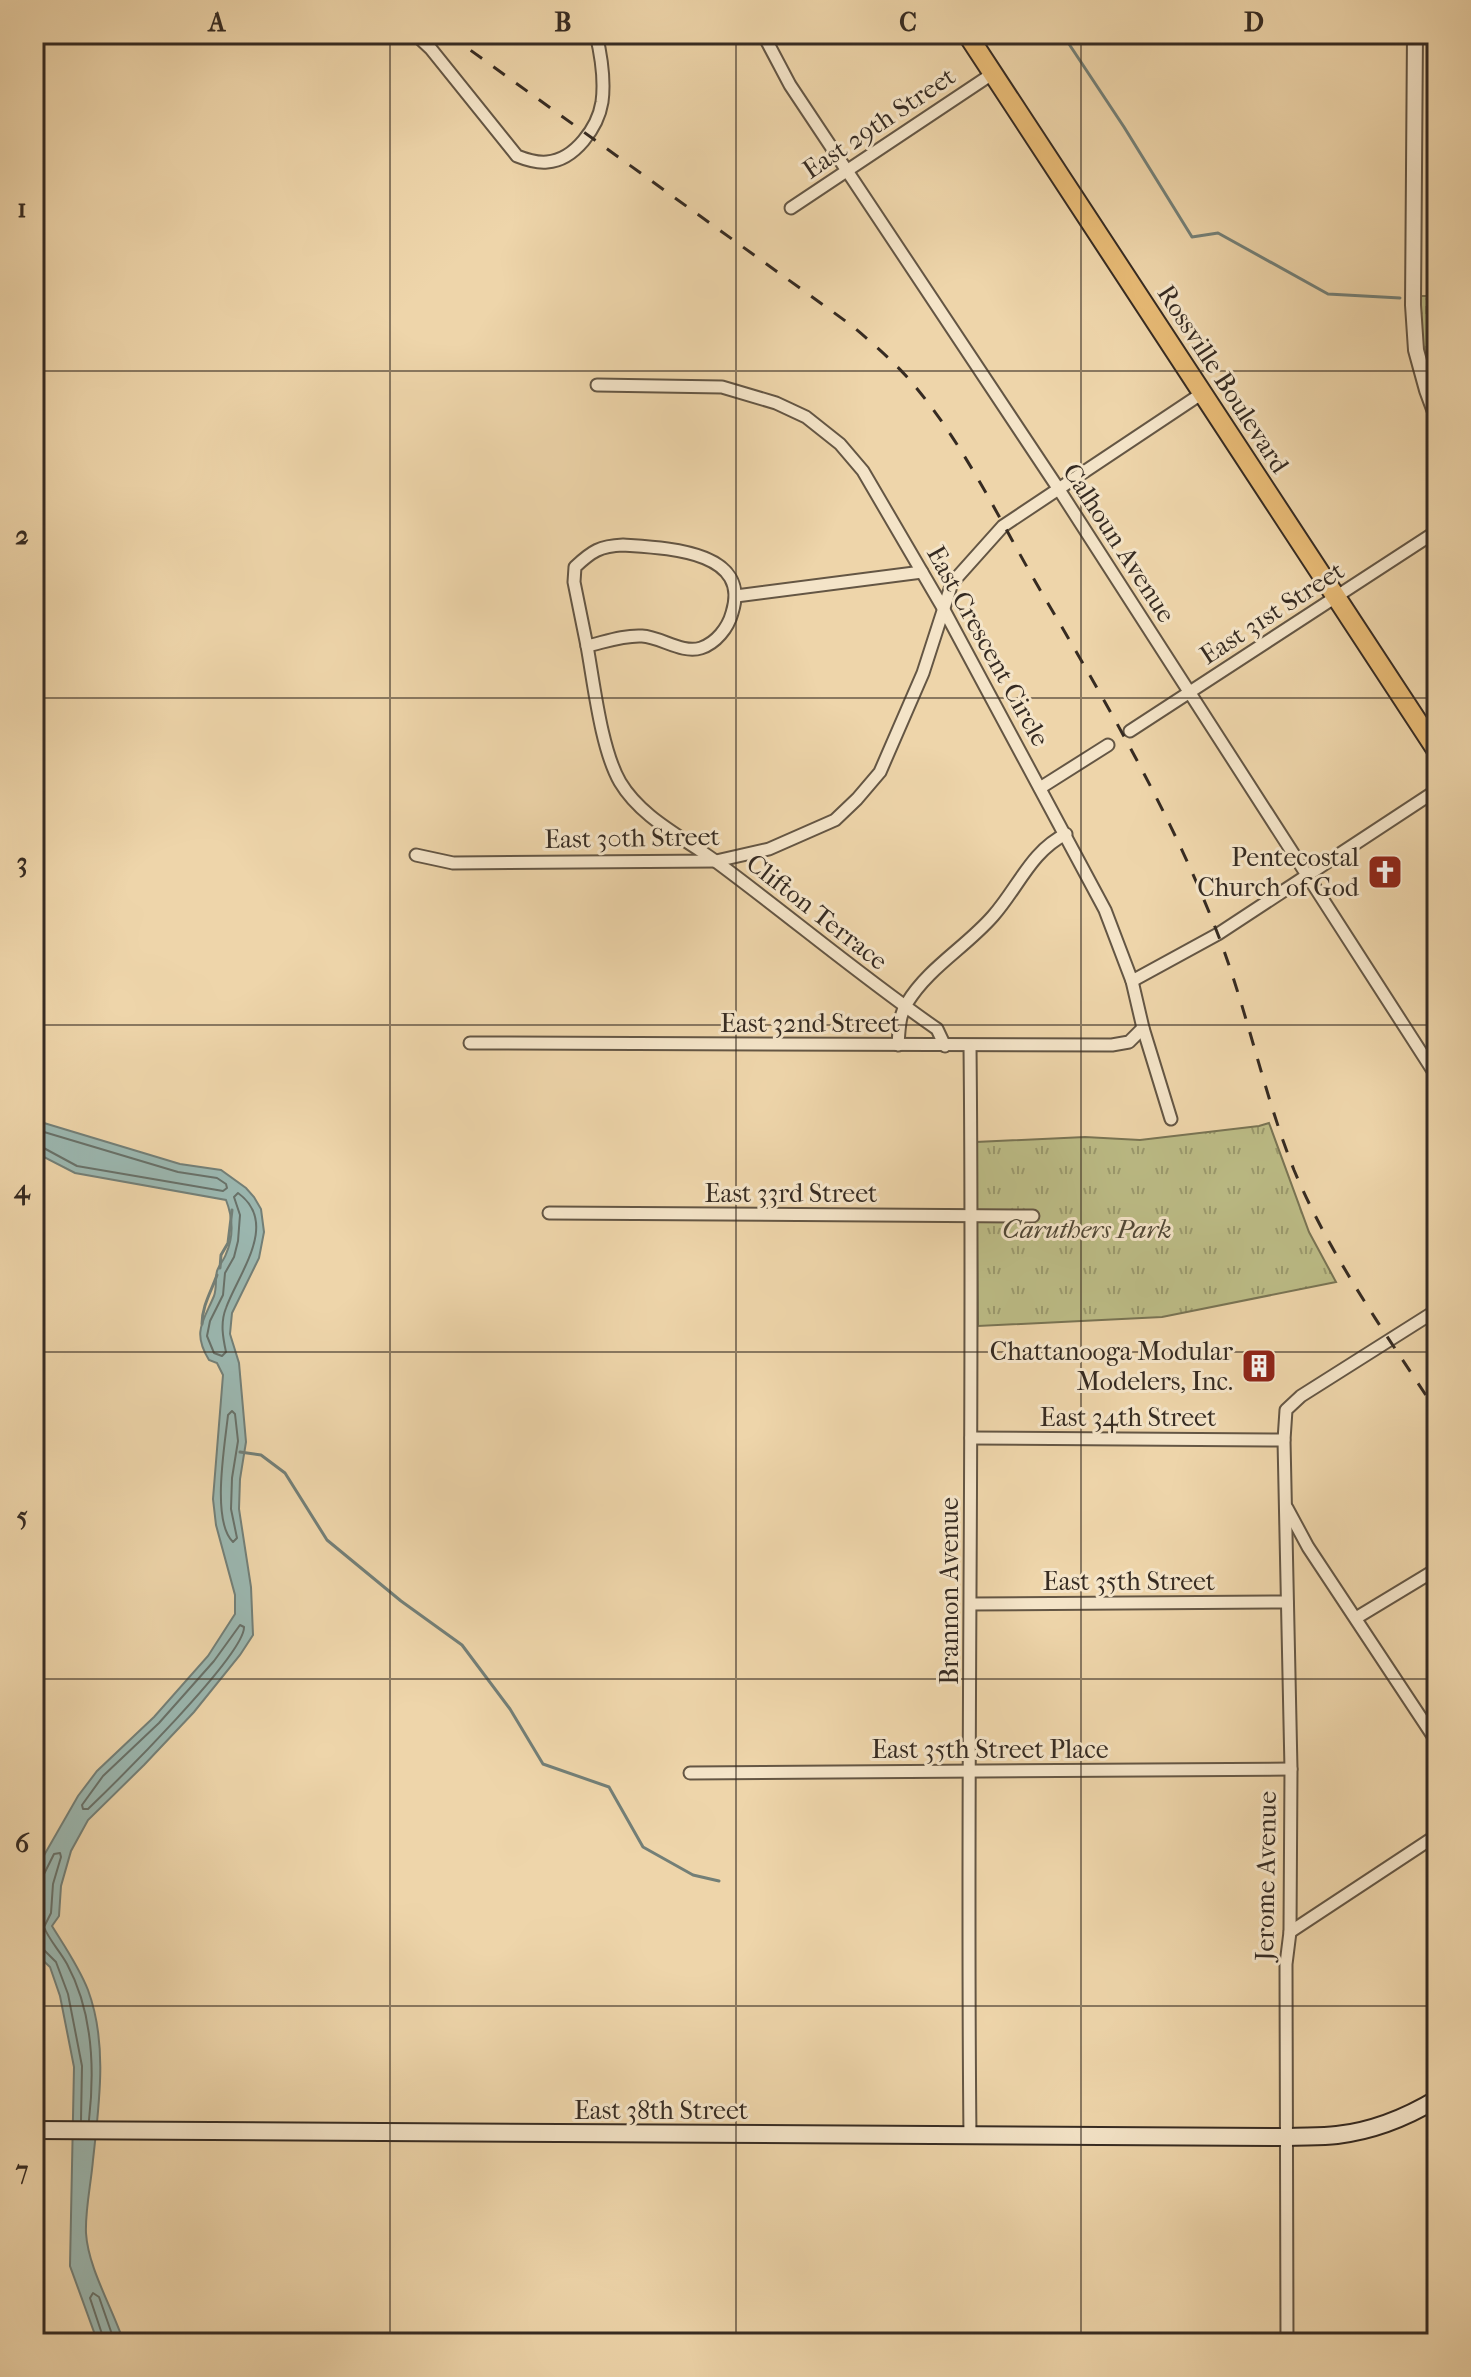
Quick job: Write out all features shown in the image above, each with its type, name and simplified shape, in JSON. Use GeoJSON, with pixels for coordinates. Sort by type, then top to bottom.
{"type":"FeatureCollection","features":[{"type":"Feature","properties":{"kind":"highway","name":"Rossville Boulevard"},"geometry":{"type":"LineString","coordinates":[[967,34],[1437,751]]}},
{"type":"Feature","properties":{"kind":"main road","name":"East 38th Street"},"geometry":{"type":"LineString","coordinates":[[34,2130],[1287,2137],[1340,2135],[1414,2113],[1437,2099]]}},
{"type":"Feature","properties":{"kind":"street"},"geometry":{"type":"LineString","coordinates":[[415,34],[431,49],[517,156],[550,162],[577,148],[595,125],[603,98],[601,54],[596,34]]}},
{"type":"Feature","properties":{"kind":"street","name":"Calhoun Avenue"},"geometry":{"type":"LineString","coordinates":[[763,34],[790,85],[1058,488],[1437,1077]]}},
{"type":"Feature","properties":{"kind":"street"},"geometry":{"type":"LineString","coordinates":[[1415,34],[1413,305],[1416,350],[1437,417]]}},
{"type":"Feature","properties":{"kind":"street","name":"East 29th Street"},"geometry":{"type":"LineString","coordinates":[[791,208],[992,74]]}},
{"type":"Feature","properties":{"kind":"street","name":"East Crescent Circle"},"geometry":{"type":"LineString","coordinates":[[597,385],[722,387],[776,403],[806,417],[840,444],[863,471],[943,608],[1105,910],[1132,981],[1171,1119]]}},
{"type":"Feature","properties":{"kind":"street","name":"East 30th Street"},"geometry":{"type":"LineString","coordinates":[[416,855],[453,863],[716,861],[769,849],[835,820],[880,772],[923,673],[952,583],[976,554],[1003,526],[1201,394]]}},
{"type":"Feature","properties":{"kind":"street","name":"East 31st Street"},"geometry":{"type":"LineString","coordinates":[[1130,731],[1437,531]]}},
{"type":"Feature","properties":{"kind":"street","name":"Clifton Terrace"},"geometry":{"type":"LineString","coordinates":[[736,596],[733,583],[716,561],[669,548],[605,546],[575,567],[574,582],[610,757],[621,782],[637,803],[658,822],[716,861],[904,1007],[937,1029],[945,1046]]}},
{"type":"Feature","properties":{"kind":"street"},"geometry":{"type":"LineString","coordinates":[[587,646],[623,637],[643,636],[693,650],[716,640],[730,621],[736,596],[922,572]]}},
{"type":"Feature","properties":{"kind":"street"},"geometry":{"type":"LineString","coordinates":[[1040,788],[1108,745]]}},
{"type":"Feature","properties":{"kind":"street"},"geometry":{"type":"LineString","coordinates":[[1132,981],[1218,934],[1437,790]]}},
{"type":"Feature","properties":{"kind":"street"},"geometry":{"type":"LineString","coordinates":[[898,1045],[904,1007],[920,983],[993,917],[1050,842],[1066,834]]}},
{"type":"Feature","properties":{"kind":"street","name":"East 32nd Street"},"geometry":{"type":"LineString","coordinates":[[470,1043],[1112,1045],[1129,1042],[1143,1028]]}},
{"type":"Feature","properties":{"kind":"street","name":"Brannon Avenue"},"geometry":{"type":"LineString","coordinates":[[970,1046],[970,2136]]}},
{"type":"Feature","properties":{"kind":"street","name":"East 33rd Street"},"geometry":{"type":"LineString","coordinates":[[549,1213],[1033,1216]]}},
{"type":"Feature","properties":{"kind":"street","name":"Jerome Avenue"},"geometry":{"type":"LineString","coordinates":[[1287,2343],[1286,1964],[1290,1932],[1291,1769],[1284,1440],[1286,1410],[1301,1396],[1437,1310]]}},
{"type":"Feature","properties":{"kind":"street","name":"East 34th Street"},"geometry":{"type":"LineString","coordinates":[[971,1438],[1284,1440]]}},
{"type":"Feature","properties":{"kind":"street"},"geometry":{"type":"LineString","coordinates":[[1285,1503],[1308,1547],[1437,1742]]}},
{"type":"Feature","properties":{"kind":"street"},"geometry":{"type":"LineString","coordinates":[[1356,1618],[1437,1569]]}},
{"type":"Feature","properties":{"kind":"street","name":"East 35th Street"},"geometry":{"type":"LineString","coordinates":[[971,1604],[1287,1602]]}},
{"type":"Feature","properties":{"kind":"street","name":"East 35th Street Place"},"geometry":{"type":"LineString","coordinates":[[690,1773],[1291,1769]]}},
{"type":"Feature","properties":{"kind":"street"},"geometry":{"type":"LineString","coordinates":[[1290,1932],[1437,1835]]}},
{"type":"Feature","properties":{"kind":"green space"},"geometry":{"type":"Polygon","coordinates":[[[1420,296],[1437,296],[1437,395],[1425,359],[1419,316],[1420,296]]]}},
{"type":"Feature","properties":{"kind":"green space","name":"Caruthers Park"},"geometry":{"type":"Polygon","coordinates":[[[1269,1123],[1309,1232],[1336,1282],[1162,1317],[978,1326],[976,1142],[1085,1137],[1140,1140],[1269,1123]]]}},
{"type":"Feature","properties":{"kind":"water"},"geometry":{"type":"Polygon","coordinates":[[[34,1120],[180,1164],[221,1170],[254,1197],[261,1209],[264,1232],[259,1258],[232,1313],[230,1334],[239,1363],[246,1442],[239,1509],[251,1587],[253,1635],[194,1712],[88,1820],[71,1851],[61,1886],[59,1916],[52,1926],[88,1990],[98,2031],[99,2096],[86,2233],[96,2274],[124,2343],[98,2343],[70,2266],[74,2067],[60,1996],[50,1967],[34,1952],[34,1906],[39,1864],[78,1796],[97,1771],[154,1717],[208,1656],[235,1614],[235,1595],[216,1525],[213,1499],[223,1375],[217,1363],[209,1360],[200,1334],[215,1293],[217,1271],[229,1247],[231,1220],[226,1200],[75,1173],[34,1152],[34,1120]]]}},
{"type":"Feature","properties":{"kind":"waterway"},"geometry":{"type":"LineString","coordinates":[[1069,44],[1192,237],[1218,233],[1328,294],[1400,298]]}},
{"type":"Feature","properties":{"kind":"waterway"},"geometry":{"type":"LineString","coordinates":[[1427,299],[1437,298]]}},
{"type":"Feature","properties":{"kind":"waterway"},"geometry":{"type":"LineString","coordinates":[[220,1268],[221,1255],[228,1243],[232,1210]]}},
{"type":"Feature","properties":{"kind":"waterway"},"geometry":{"type":"LineString","coordinates":[[202,1324],[205,1305],[217,1275]]}},
{"type":"Feature","properties":{"kind":"waterway"},"geometry":{"type":"LineString","coordinates":[[240,1452],[261,1455],[285,1473],[327,1540],[401,1601],[462,1645],[510,1709],[543,1764],[609,1787],[643,1847],[693,1875],[719,1881]]}},
{"type":"Feature","properties":{"kind":"railway"},"geometry":{"type":"LineString","coordinates":[[448,34],[851,325],[903,373],[936,413],[982,486],[1157,799],[1217,932],[1283,1141],[1308,1202],[1360,1294],[1437,1412]]}},
{"type":"Feature","properties":{"kind":"place","name":"Pentecostal Church of God"},"geometry":{"type":"Point","coordinates":[1385,872]}},
{"type":"Feature","properties":{"kind":"place","name":"Chattanooga Modular Modelers, Inc."},"geometry":{"type":"Point","coordinates":[1259,1366]}}]}
